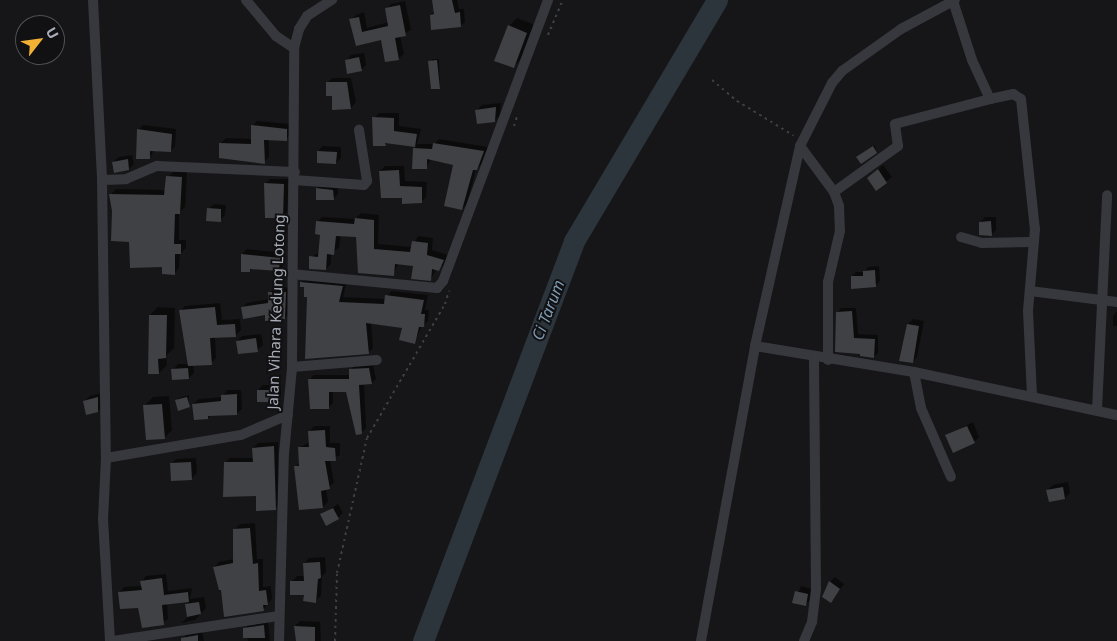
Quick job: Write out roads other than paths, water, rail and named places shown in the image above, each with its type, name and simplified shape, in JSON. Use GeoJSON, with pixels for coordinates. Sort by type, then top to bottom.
{"type":"FeatureCollection","features":[{"type":"Feature","properties":{"kind":"street"},"geometry":{"type":"LineString","coordinates":[[93,0],[102,180],[106,458],[104,519],[112,641],[279,616]]}},
{"type":"Feature","properties":{"kind":"street"},"geometry":{"type":"LineString","coordinates":[[246,0],[276,36],[294,48]]}},
{"type":"Feature","properties":{"kind":"street","name":"Jalan Vihara Kedung Lotong"},"geometry":{"type":"LineString","coordinates":[[279,641],[288,415],[292,367],[291,274],[294,176],[294,48],[299,29],[307,16],[332,0]]}},
{"type":"Feature","properties":{"kind":"street"},"geometry":{"type":"LineString","coordinates":[[291,274],[437,288],[443,281],[548,0]]}},
{"type":"Feature","properties":{"kind":"street"},"geometry":{"type":"LineString","coordinates":[[701,641],[756,346],[802,143],[832,83],[842,71],[901,29],[954,0],[972,60],[990,99]]}},
{"type":"Feature","properties":{"kind":"street"},"geometry":{"type":"LineString","coordinates":[[834,192],[898,146],[895,124],[1013,94],[1021,99],[1034,242],[1030,291],[1032,395]]}},
{"type":"Feature","properties":{"kind":"street"},"geometry":{"type":"LineString","coordinates":[[102,180],[126,179],[157,166],[294,176],[364,185],[367,181],[359,130]]}},
{"type":"Feature","properties":{"kind":"street"},"geometry":{"type":"LineString","coordinates":[[802,143],[834,192],[839,206],[840,231],[828,282],[828,360]]}},
{"type":"Feature","properties":{"kind":"street"},"geometry":{"type":"LineString","coordinates":[[1097,410],[1104,301],[1107,195]]}},
{"type":"Feature","properties":{"kind":"street"},"geometry":{"type":"LineString","coordinates":[[961,237],[982,243],[1034,242]]}},
{"type":"Feature","properties":{"kind":"street"},"geometry":{"type":"LineString","coordinates":[[1030,291],[1117,302]]}},
{"type":"Feature","properties":{"kind":"street"},"geometry":{"type":"LineString","coordinates":[[756,346],[828,360],[914,372],[1032,395],[1117,415]]}},
{"type":"Feature","properties":{"kind":"street"},"geometry":{"type":"LineString","coordinates":[[804,641],[812,622],[816,588],[814,357]]}},
{"type":"Feature","properties":{"kind":"street"},"geometry":{"type":"LineString","coordinates":[[292,367],[377,360]]}},
{"type":"Feature","properties":{"kind":"street"},"geometry":{"type":"LineString","coordinates":[[914,372],[921,408],[951,477]]}},
{"type":"Feature","properties":{"kind":"street"},"geometry":{"type":"LineString","coordinates":[[106,458],[240,435],[288,415]]}},
{"type":"Feature","properties":{"kind":"waterway","name":"Ci Tarum"},"geometry":{"type":"LineString","coordinates":[[423,641],[574,241],[717,0]]}}]}
